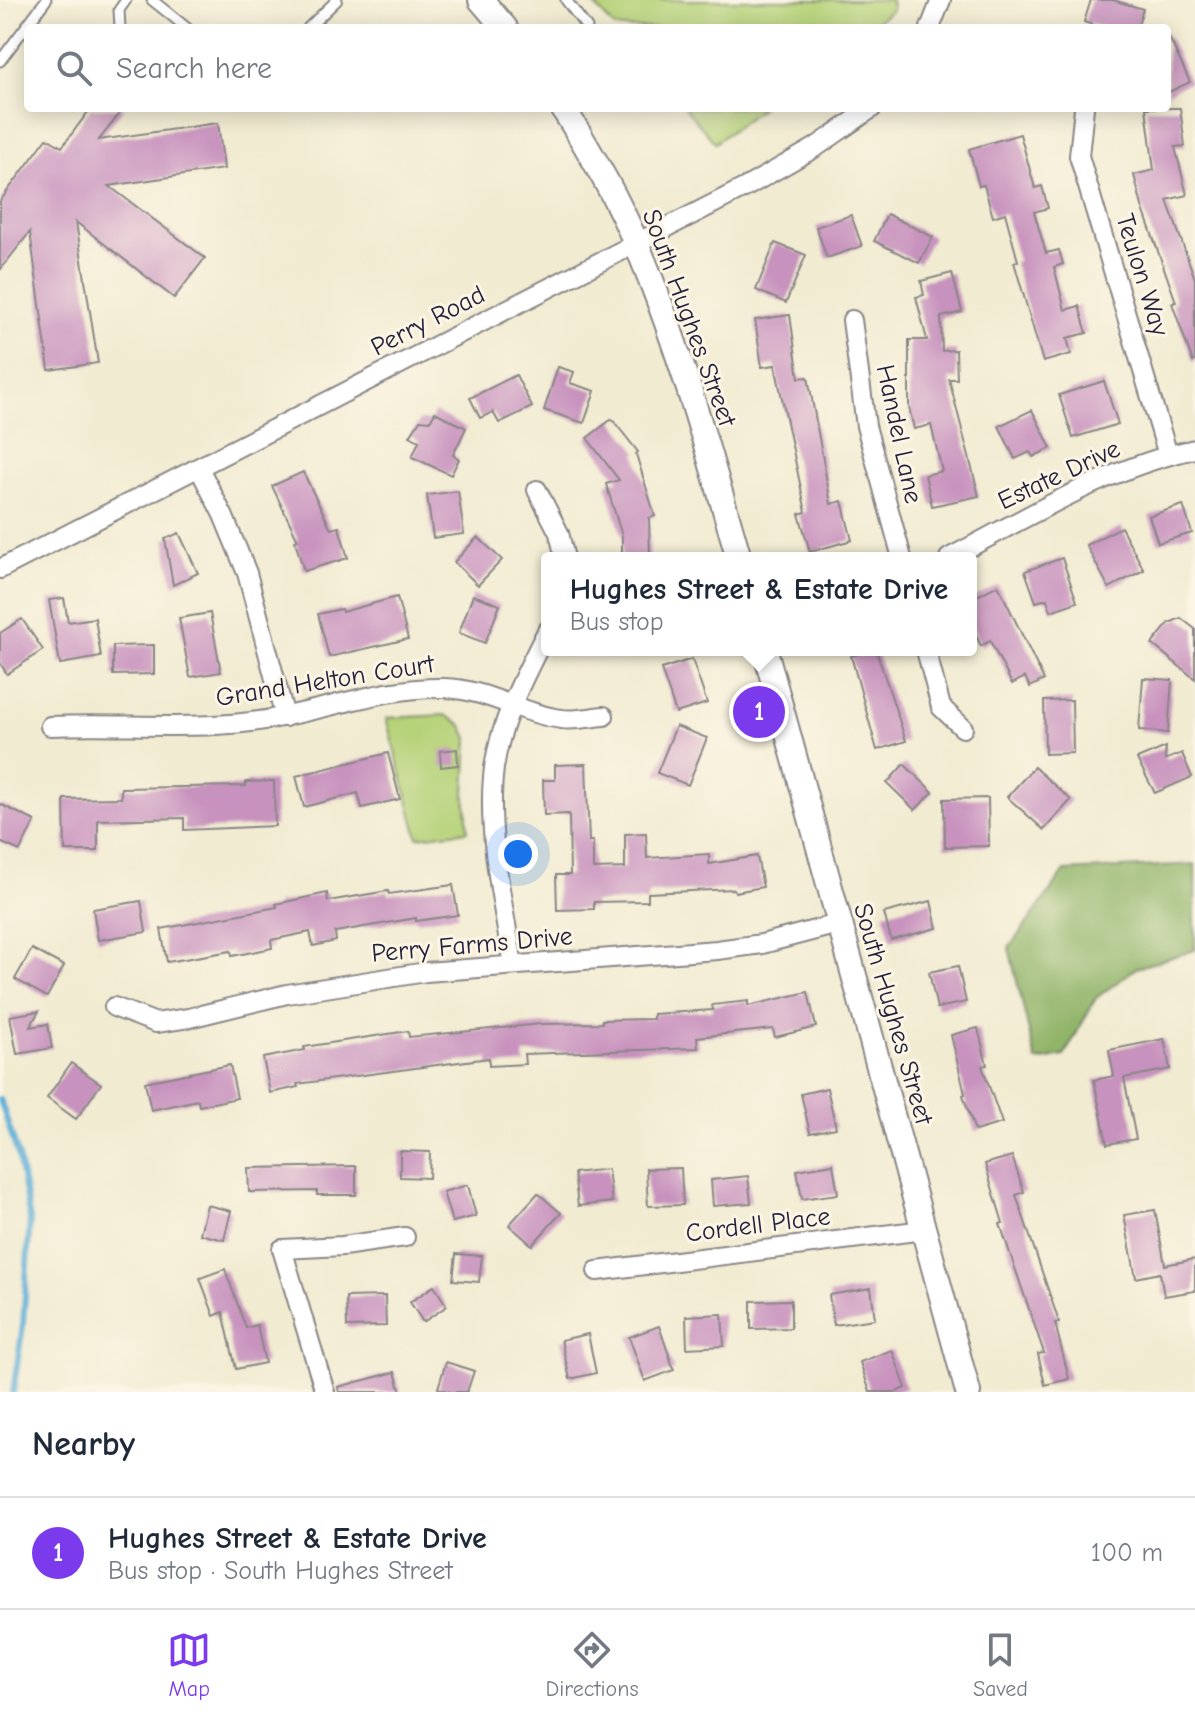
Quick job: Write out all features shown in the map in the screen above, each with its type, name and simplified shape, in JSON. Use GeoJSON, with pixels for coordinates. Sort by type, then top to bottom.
{"type":"FeatureCollection","features":[{"type":"Feature","properties":{"kind":"street"},"geometry":{"type":"LineString","coordinates":[[481,0],[502,24]]}},
{"type":"Feature","properties":{"kind":"street"},"geometry":{"type":"LineString","coordinates":[[932,24],[941,0]]}},
{"type":"Feature","properties":{"kind":"street","name":"South Hughes Street"},"geometry":{"type":"LineString","coordinates":[[567,112],[601,172],[636,244],[688,384],[737,552]]}},
{"type":"Feature","properties":{"kind":"street","name":"Perry Road"},"geometry":{"type":"LineString","coordinates":[[0,569],[636,244],[789,163],[866,112]]}},
{"type":"Feature","properties":{"kind":"street","name":"Teulon Way"},"geometry":{"type":"LineString","coordinates":[[1084,112],[1079,156],[1168,455]]}},
{"type":"Feature","properties":{"kind":"street","name":"Handel Lane"},"geometry":{"type":"LineString","coordinates":[[852,320],[866,426],[900,552]]}},
{"type":"Feature","properties":{"kind":"street","name":"Estate Drive"},"geometry":{"type":"LineString","coordinates":[[961,552],[1088,488],[1168,455],[1195,449]]}},
{"type":"Feature","properties":{"kind":"street"},"geometry":{"type":"LineString","coordinates":[[199,468],[247,573],[285,717]]}},
{"type":"Feature","properties":{"kind":"street"},"geometry":{"type":"LineString","coordinates":[[537,490],[559,533],[564,552]]}},
{"type":"Feature","properties":{"kind":"street"},"geometry":{"type":"LineString","coordinates":[[513,965],[498,862],[492,800],[494,769],[511,704],[541,643]]}},
{"type":"Feature","properties":{"kind":"street","name":"South Hughes Street"},"geometry":{"type":"LineString","coordinates":[[767,656],[968,1392]]}},
{"type":"Feature","properties":{"kind":"street"},"geometry":{"type":"LineString","coordinates":[[928,656],[941,707],[963,728]]}},
{"type":"Feature","properties":{"kind":"street","name":"Grand Helton Court"},"geometry":{"type":"LineString","coordinates":[[50,726],[105,723],[224,725],[285,717],[407,691],[442,688],[476,691],[562,719],[604,716]]}},
{"type":"Feature","properties":{"kind":"street","name":"Perry Farms Drive"},"geometry":{"type":"LineString","coordinates":[[114,1007],[156,1023],[376,978],[717,950],[762,944],[838,924]]}},
{"type":"Feature","properties":{"kind":"street","name":"Cordell Place"},"geometry":{"type":"LineString","coordinates":[[597,1271],[924,1230]]}},
{"type":"Feature","properties":{"kind":"street"},"geometry":{"type":"LineString","coordinates":[[325,1392],[282,1249],[343,1246],[405,1237]]}},
{"type":"Feature","properties":{"kind":"lane"},"geometry":{"type":"LineString","coordinates":[[28,24],[46,0]]}},
{"type":"Feature","properties":{"kind":"lane"},"geometry":{"type":"LineString","coordinates":[[120,24],[119,10],[126,0]]}},
{"type":"Feature","properties":{"kind":"lane"},"geometry":{"type":"LineString","coordinates":[[152,0],[182,24]]}},
{"type":"Feature","properties":{"kind":"lane"},"geometry":{"type":"LineString","coordinates":[[312,24],[337,0]]}},
{"type":"Feature","properties":{"kind":"lane"},"geometry":{"type":"LineString","coordinates":[[566,0],[584,24]]}},
{"type":"Feature","properties":{"kind":"lane"},"geometry":{"type":"LineString","coordinates":[[0,61],[24,29]]}},
{"type":"Feature","properties":{"kind":"green space"},"geometry":{"type":"Polygon","coordinates":[[[590,0],[891,0],[892,10],[873,24],[611,24],[590,0]]]}},
{"type":"Feature","properties":{"kind":"green space"},"geometry":{"type":"Polygon","coordinates":[[[688,112],[756,112],[715,143],[688,112]]]}},
{"type":"Feature","properties":{"kind":"green space"},"geometry":{"type":"Polygon","coordinates":[[[445,715],[461,724],[468,738],[465,792],[468,831],[418,837],[386,718],[445,715]]]}},
{"type":"Feature","properties":{"kind":"green space"},"geometry":{"type":"Polygon","coordinates":[[[1195,864],[1195,950],[1136,968],[1096,998],[1064,1056],[1036,1061],[1009,948],[1065,871],[1195,864]]]}},
{"type":"Feature","properties":{"kind":"building"},"geometry":{"type":"Polygon","coordinates":[[[1091,0],[1113,0],[1143,9],[1138,24],[1084,22],[1091,0]]]}},
{"type":"Feature","properties":{"kind":"building"},"geometry":{"type":"Polygon","coordinates":[[[1171,42],[1190,82],[1171,91],[1171,42]]]}},
{"type":"Feature","properties":{"kind":"building"},"geometry":{"type":"Polygon","coordinates":[[[1171,108],[1180,108],[1185,146],[1175,147],[1187,195],[1167,200],[1195,279],[1193,362],[1134,175],[1154,170],[1147,112],[1171,112],[1171,108]]]}},
{"type":"Feature","properties":{"kind":"building"},"geometry":{"type":"Polygon","coordinates":[[[88,112],[121,112],[99,140],[218,123],[224,169],[109,186],[205,258],[174,298],[76,222],[98,363],[49,370],[30,232],[0,270],[0,201],[47,138],[62,147],[88,112]]]}},
{"type":"Feature","properties":{"kind":"building"},"geometry":{"type":"Polygon","coordinates":[[[1020,134],[1035,188],[1042,186],[1048,208],[1034,212],[1046,253],[1059,250],[1063,264],[1054,267],[1065,310],[1079,306],[1087,333],[1067,338],[1071,354],[1043,362],[1014,262],[1018,261],[1005,213],[993,217],[984,185],[979,186],[969,149],[1020,134]]]}},
{"type":"Feature","properties":{"kind":"building"},"geometry":{"type":"Polygon","coordinates":[[[887,214],[933,237],[919,263],[874,241],[887,214]]]}},
{"type":"Feature","properties":{"kind":"building"},"geometry":{"type":"Polygon","coordinates":[[[851,215],[862,246],[827,258],[816,227],[851,215]]]}},
{"type":"Feature","properties":{"kind":"building"},"geometry":{"type":"Polygon","coordinates":[[[775,243],[806,255],[786,303],[756,290],[775,243]]]}},
{"type":"Feature","properties":{"kind":"building"},"geometry":{"type":"Polygon","coordinates":[[[952,273],[962,312],[941,317],[942,351],[956,350],[957,379],[949,379],[979,496],[932,506],[925,475],[942,471],[931,425],[914,429],[909,407],[909,340],[927,340],[916,297],[924,295],[921,281],[952,273]]]}},
{"type":"Feature","properties":{"kind":"building"},"geometry":{"type":"Polygon","coordinates":[[[790,315],[799,378],[808,377],[831,504],[842,501],[852,540],[810,552],[799,514],[806,512],[775,365],[762,367],[755,320],[790,315]]]}},
{"type":"Feature","properties":{"kind":"building"},"geometry":{"type":"Polygon","coordinates":[[[558,367],[574,372],[570,383],[595,391],[584,423],[544,410],[558,367]]]}},
{"type":"Feature","properties":{"kind":"building"},"geometry":{"type":"Polygon","coordinates":[[[516,375],[532,407],[499,423],[493,412],[480,418],[470,398],[516,375]]]}},
{"type":"Feature","properties":{"kind":"building"},"geometry":{"type":"Polygon","coordinates":[[[1104,381],[1118,424],[1073,438],[1059,395],[1104,381]]]}},
{"type":"Feature","properties":{"kind":"building"},"geometry":{"type":"Polygon","coordinates":[[[1032,410],[1051,448],[1033,457],[1030,452],[1015,459],[999,426],[1032,410]]]}},
{"type":"Feature","properties":{"kind":"building"},"geometry":{"type":"Polygon","coordinates":[[[435,412],[466,428],[453,455],[459,459],[451,475],[412,457],[419,441],[410,436],[420,420],[430,421],[435,412]]]}},
{"type":"Feature","properties":{"kind":"building"},"geometry":{"type":"Polygon","coordinates":[[[612,419],[638,452],[636,454],[655,516],[649,518],[650,552],[622,552],[622,536],[606,484],[619,480],[587,438],[612,419]]]}},
{"type":"Feature","properties":{"kind":"building"},"geometry":{"type":"Polygon","coordinates":[[[303,472],[331,529],[339,527],[348,558],[304,571],[295,541],[298,540],[272,486],[303,472]]]}},
{"type":"Feature","properties":{"kind":"building"},"geometry":{"type":"Polygon","coordinates":[[[458,491],[464,534],[433,538],[427,495],[458,491]]]}},
{"type":"Feature","properties":{"kind":"building"},"geometry":{"type":"Polygon","coordinates":[[[1183,505],[1192,533],[1158,543],[1149,516],[1183,505]]]}},
{"type":"Feature","properties":{"kind":"building"},"geometry":{"type":"Polygon","coordinates":[[[1121,527],[1144,570],[1109,588],[1086,545],[1121,527]]]}},
{"type":"Feature","properties":{"kind":"building"},"geometry":{"type":"Polygon","coordinates":[[[179,533],[198,573],[173,585],[165,539],[179,533]]]}},
{"type":"Feature","properties":{"kind":"building"},"geometry":{"type":"Polygon","coordinates":[[[478,537],[502,560],[478,585],[454,562],[478,537]]]}},
{"type":"Feature","properties":{"kind":"building"},"geometry":{"type":"Polygon","coordinates":[[[1062,558],[1077,602],[1051,611],[1047,599],[1036,602],[1025,571],[1062,558]]]}},
{"type":"Feature","properties":{"kind":"building"},"geometry":{"type":"Polygon","coordinates":[[[998,585],[1044,680],[1030,687],[1025,677],[1012,684],[990,641],[981,646],[977,638],[977,596],[998,585]]]}},
{"type":"Feature","properties":{"kind":"building"},"geometry":{"type":"Polygon","coordinates":[[[473,595],[500,605],[485,643],[459,633],[473,595]]]}},
{"type":"Feature","properties":{"kind":"building"},"geometry":{"type":"Polygon","coordinates":[[[397,597],[408,639],[329,657],[318,614],[341,609],[342,612],[397,597]]]}},
{"type":"Feature","properties":{"kind":"building"},"geometry":{"type":"Polygon","coordinates":[[[64,598],[68,622],[95,618],[101,657],[60,664],[49,600],[64,598]]]}},
{"type":"Feature","properties":{"kind":"building"},"geometry":{"type":"Polygon","coordinates":[[[210,613],[221,672],[190,677],[179,618],[210,613]]]}},
{"type":"Feature","properties":{"kind":"building"},"geometry":{"type":"Polygon","coordinates":[[[1181,618],[1195,629],[1195,679],[1152,644],[1169,623],[1181,618]]]}},
{"type":"Feature","properties":{"kind":"building"},"geometry":{"type":"Polygon","coordinates":[[[22,619],[43,650],[7,674],[0,663],[0,633],[22,619]]]}},
{"type":"Feature","properties":{"kind":"building"},"geometry":{"type":"Polygon","coordinates":[[[154,645],[154,674],[113,675],[113,646],[154,645]]]}},
{"type":"Feature","properties":{"kind":"building"},"geometry":{"type":"Polygon","coordinates":[[[851,656],[878,656],[906,741],[877,750],[851,656]]]}},
{"type":"Feature","properties":{"kind":"building"},"geometry":{"type":"Polygon","coordinates":[[[692,659],[707,703],[676,713],[661,669],[692,659]]]}},
{"type":"Feature","properties":{"kind":"building"},"geometry":{"type":"Polygon","coordinates":[[[1143,678],[1172,680],[1168,733],[1139,730],[1143,678]]]}},
{"type":"Feature","properties":{"kind":"building"},"geometry":{"type":"Polygon","coordinates":[[[1072,700],[1073,753],[1045,754],[1044,701],[1072,700]]]}},
{"type":"Feature","properties":{"kind":"building"},"geometry":{"type":"Polygon","coordinates":[[[676,726],[707,738],[688,785],[657,773],[676,726]]]}},
{"type":"Feature","properties":{"kind":"building"},"geometry":{"type":"Polygon","coordinates":[[[1166,747],[1165,760],[1182,753],[1192,777],[1155,793],[1137,759],[1166,747]]]}},
{"type":"Feature","properties":{"kind":"building"},"geometry":{"type":"Polygon","coordinates":[[[457,749],[458,765],[441,767],[440,751],[457,749]]]}},
{"type":"Feature","properties":{"kind":"building"},"geometry":{"type":"Polygon","coordinates":[[[388,753],[400,799],[362,808],[358,793],[304,807],[296,776],[388,753]]]}},
{"type":"Feature","properties":{"kind":"building"},"geometry":{"type":"Polygon","coordinates":[[[586,764],[593,869],[625,868],[625,834],[646,833],[647,858],[709,854],[709,864],[757,856],[763,887],[735,892],[734,889],[648,893],[648,901],[594,902],[594,909],[557,910],[556,875],[570,875],[569,814],[544,815],[543,780],[555,780],[555,765],[586,764]]]}},
{"type":"Feature","properties":{"kind":"building"},"geometry":{"type":"Polygon","coordinates":[[[904,764],[933,792],[915,810],[887,783],[904,764]]]}},
{"type":"Feature","properties":{"kind":"building"},"geometry":{"type":"Polygon","coordinates":[[[1034,767],[1071,800],[1044,830],[1007,797],[1034,767]]]}},
{"type":"Feature","properties":{"kind":"building"},"geometry":{"type":"Polygon","coordinates":[[[274,781],[275,826],[184,830],[184,818],[98,820],[98,851],[65,851],[64,799],[121,798],[121,788],[246,786],[246,782],[274,781]]]}},
{"type":"Feature","properties":{"kind":"building"},"geometry":{"type":"Polygon","coordinates":[[[988,798],[989,846],[945,847],[944,799],[988,798]]]}},
{"type":"Feature","properties":{"kind":"building"},"geometry":{"type":"Polygon","coordinates":[[[0,804],[35,821],[20,851],[0,842],[0,804]]]}},
{"type":"Feature","properties":{"kind":"building"},"geometry":{"type":"Polygon","coordinates":[[[453,885],[458,915],[416,921],[416,918],[335,932],[336,941],[313,946],[310,932],[271,940],[272,948],[232,956],[231,951],[167,962],[161,929],[277,907],[276,904],[327,893],[328,901],[453,885]]]}},
{"type":"Feature","properties":{"kind":"building"},"geometry":{"type":"Polygon","coordinates":[[[141,901],[146,932],[98,940],[93,909],[141,901]]]}},
{"type":"Feature","properties":{"kind":"building"},"geometry":{"type":"Polygon","coordinates":[[[931,901],[937,928],[891,940],[884,913],[931,901]]]}},
{"type":"Feature","properties":{"kind":"building"},"geometry":{"type":"Polygon","coordinates":[[[32,949],[64,966],[47,997],[15,979],[32,949]]]}},
{"type":"Feature","properties":{"kind":"building"},"geometry":{"type":"Polygon","coordinates":[[[958,966],[966,1002],[937,1008],[929,972],[958,966]]]}},
{"type":"Feature","properties":{"kind":"building"},"geometry":{"type":"Polygon","coordinates":[[[808,992],[816,1027],[775,1037],[773,1029],[697,1037],[698,1048],[524,1054],[525,1064],[489,1066],[489,1058],[297,1084],[298,1087],[270,1093],[263,1058],[305,1050],[304,1047],[408,1031],[409,1037],[541,1024],[653,1019],[653,1014],[713,1010],[712,1005],[748,1001],[748,1006],[808,992]]]}},
{"type":"Feature","properties":{"kind":"building"},"geometry":{"type":"Polygon","coordinates":[[[39,1011],[30,1027],[48,1024],[52,1048],[17,1054],[10,1016],[39,1011]]]}},
{"type":"Feature","properties":{"kind":"building"},"geometry":{"type":"Polygon","coordinates":[[[978,1028],[987,1065],[982,1066],[1002,1123],[975,1131],[963,1095],[951,1035],[978,1028]]]}},
{"type":"Feature","properties":{"kind":"building"},"geometry":{"type":"Polygon","coordinates":[[[1164,1039],[1170,1069],[1124,1078],[1136,1139],[1107,1144],[1094,1080],[1114,1076],[1109,1050],[1164,1039]]]}},
{"type":"Feature","properties":{"kind":"building"},"geometry":{"type":"Polygon","coordinates":[[[71,1063],[101,1084],[76,1119],[47,1098],[71,1063]]]}},
{"type":"Feature","properties":{"kind":"building"},"geometry":{"type":"Polygon","coordinates":[[[230,1065],[237,1098],[199,1106],[198,1100],[151,1110],[145,1082],[230,1065]]]}},
{"type":"Feature","properties":{"kind":"building"},"geometry":{"type":"Polygon","coordinates":[[[827,1088],[836,1128],[810,1133],[801,1094],[827,1088]]]}},
{"type":"Feature","properties":{"kind":"building"},"geometry":{"type":"Polygon","coordinates":[[[400,1151],[430,1152],[429,1178],[400,1177],[400,1151]]]}},
{"type":"Feature","properties":{"kind":"building"},"geometry":{"type":"Polygon","coordinates":[[[1012,1156],[1024,1192],[1016,1195],[1059,1322],[1055,1323],[1069,1379],[1045,1385],[1038,1354],[1044,1353],[1000,1224],[1003,1223],[985,1164],[1012,1156]]]}},
{"type":"Feature","properties":{"kind":"building"},"geometry":{"type":"Polygon","coordinates":[[[833,1164],[838,1194],[802,1199],[797,1170],[833,1164]]]}},
{"type":"Feature","properties":{"kind":"building"},"geometry":{"type":"Polygon","coordinates":[[[356,1166],[356,1195],[317,1195],[317,1191],[249,1192],[248,1168],[356,1166]]]}},
{"type":"Feature","properties":{"kind":"building"},"geometry":{"type":"Polygon","coordinates":[[[681,1168],[683,1205],[648,1206],[646,1169],[681,1168]]]}},
{"type":"Feature","properties":{"kind":"building"},"geometry":{"type":"Polygon","coordinates":[[[608,1169],[612,1202],[578,1206],[574,1173],[608,1169]]]}},
{"type":"Feature","properties":{"kind":"building"},"geometry":{"type":"Polygon","coordinates":[[[748,1176],[751,1203],[713,1206],[711,1180],[748,1176]]]}},
{"type":"Feature","properties":{"kind":"building"},"geometry":{"type":"Polygon","coordinates":[[[468,1185],[476,1216],[452,1222],[443,1192],[468,1185]]]}},
{"type":"Feature","properties":{"kind":"building"},"geometry":{"type":"Polygon","coordinates":[[[538,1193],[561,1213],[532,1245],[509,1225],[538,1193]]]}},
{"type":"Feature","properties":{"kind":"building"},"geometry":{"type":"Polygon","coordinates":[[[207,1205],[231,1211],[224,1240],[200,1234],[207,1205]]]}},
{"type":"Feature","properties":{"kind":"building"},"geometry":{"type":"Polygon","coordinates":[[[1155,1210],[1165,1265],[1195,1259],[1195,1291],[1164,1296],[1160,1273],[1136,1278],[1124,1215],[1155,1210]]]}},
{"type":"Feature","properties":{"kind":"building"},"geometry":{"type":"Polygon","coordinates":[[[456,1254],[482,1256],[479,1282],[453,1280],[456,1254]]]}},
{"type":"Feature","properties":{"kind":"building"},"geometry":{"type":"Polygon","coordinates":[[[225,1269],[246,1328],[257,1325],[265,1363],[236,1369],[223,1312],[214,1316],[200,1278],[225,1269]]]}},
{"type":"Feature","properties":{"kind":"building"},"geometry":{"type":"Polygon","coordinates":[[[434,1286],[447,1306],[423,1322],[410,1302],[434,1286]]]}},
{"type":"Feature","properties":{"kind":"building"},"geometry":{"type":"Polygon","coordinates":[[[871,1288],[875,1319],[834,1325],[829,1295],[871,1288]]]}},
{"type":"Feature","properties":{"kind":"building"},"geometry":{"type":"Polygon","coordinates":[[[385,1296],[386,1326],[347,1327],[346,1297],[385,1296]]]}},
{"type":"Feature","properties":{"kind":"building"},"geometry":{"type":"Polygon","coordinates":[[[791,1300],[791,1328],[751,1329],[751,1301],[791,1300]]]}},
{"type":"Feature","properties":{"kind":"building"},"geometry":{"type":"Polygon","coordinates":[[[722,1314],[724,1346],[687,1348],[686,1316],[722,1314]]]}},
{"type":"Feature","properties":{"kind":"building"},"geometry":{"type":"Polygon","coordinates":[[[659,1326],[674,1370],[645,1381],[629,1337],[659,1326]]]}},
{"type":"Feature","properties":{"kind":"building"},"geometry":{"type":"Polygon","coordinates":[[[588,1334],[596,1373],[570,1379],[561,1340],[588,1334]]]}},
{"type":"Feature","properties":{"kind":"building"},"geometry":{"type":"Polygon","coordinates":[[[892,1350],[906,1388],[895,1392],[870,1392],[860,1362],[892,1350]]]}},
{"type":"Feature","properties":{"kind":"building"},"geometry":{"type":"Polygon","coordinates":[[[446,1362],[474,1371],[467,1392],[438,1388],[446,1362]]]}},
{"type":"Feature","properties":{"kind":"building"},"geometry":{"type":"Polygon","coordinates":[[[395,1372],[401,1392],[339,1392],[338,1387],[395,1372]]]}},
{"type":"Feature","properties":{"kind":"waterway"},"geometry":{"type":"LineString","coordinates":[[0,1099],[18,1155],[30,1220],[23,1325],[13,1392]]}},
{"type":"Feature","properties":{"kind":"place","name":"Hughes Street & Estate Drive"},"geometry":{"type":"Point","coordinates":[759,712]}}]}
